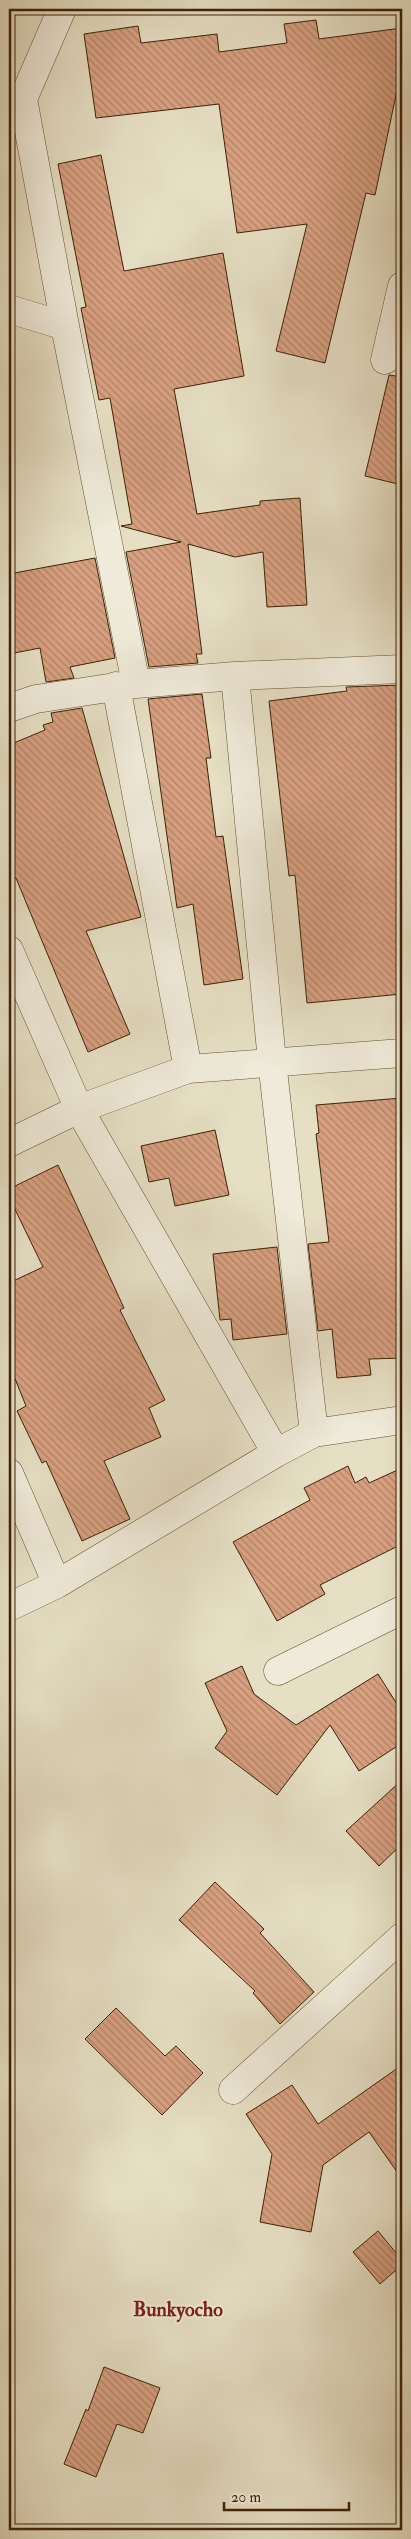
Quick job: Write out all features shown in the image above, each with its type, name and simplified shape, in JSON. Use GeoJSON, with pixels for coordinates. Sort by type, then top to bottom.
{"type":"FeatureCollection","features":[{"type":"Feature","properties":{"kind":"street"},"geometry":{"type":"LineString","coordinates":[[62,9],[23,99],[66,326],[188,1068]]}},
{"type":"Feature","properties":{"kind":"street"},"geometry":{"type":"LineString","coordinates":[[385,360],[402,286]]}},
{"type":"Feature","properties":{"kind":"street"},"geometry":{"type":"LineString","coordinates":[[9,309],[66,326]]}},
{"type":"Feature","properties":{"kind":"street"},"geometry":{"type":"LineString","coordinates":[[9,708],[36,699],[126,685],[235,676],[402,669]]}},
{"type":"Feature","properties":{"kind":"street"},"geometry":{"type":"LineString","coordinates":[[235,676],[272,1061],[314,1433]]}},
{"type":"Feature","properties":{"kind":"street"},"geometry":{"type":"LineString","coordinates":[[9,950],[79,1109],[276,1453]]}},
{"type":"Feature","properties":{"kind":"street"},"geometry":{"type":"LineString","coordinates":[[9,1142],[79,1109],[188,1068],[402,1053]]}},
{"type":"Feature","properties":{"kind":"street"},"geometry":{"type":"LineString","coordinates":[[9,1607],[58,1584],[276,1453],[314,1433],[402,1420]]}},
{"type":"Feature","properties":{"kind":"street"},"geometry":{"type":"LineString","coordinates":[[9,1473],[58,1584]]}},
{"type":"Feature","properties":{"kind":"street"},"geometry":{"type":"LineString","coordinates":[[278,1671],[402,1610]]}},
{"type":"Feature","properties":{"kind":"street"},"geometry":{"type":"LineString","coordinates":[[233,2090],[402,1937]]}},
{"type":"Feature","properties":{"kind":"building"},"geometry":{"type":"Polygon","coordinates":[[[316,20],[319,39],[402,28],[402,90],[397,90],[375,195],[366,193],[325,363],[276,351],[307,224],[237,233],[219,104],[96,118],[84,34],[138,26],[141,43],[217,34],[219,52],[287,43],[284,24],[316,20]]]}},
{"type":"Feature","properties":{"kind":"building"},"geometry":{"type":"Polygon","coordinates":[[[101,155],[124,271],[223,253],[244,376],[174,389],[197,514],[260,505],[260,501],[300,498],[307,605],[267,607],[263,552],[235,557],[188,544],[202,654],[196,654],[198,663],[149,667],[126,552],[181,542],[121,526],[132,524],[110,398],[99,400],[81,308],[86,307],[58,164],[101,155]]]}},
{"type":"Feature","properties":{"kind":"building"},"geometry":{"type":"Polygon","coordinates":[[[389,375],[402,377],[402,485],[365,476],[389,375]]]}},
{"type":"Feature","properties":{"kind":"building"},"geometry":{"type":"Polygon","coordinates":[[[95,558],[115,658],[70,667],[74,678],[46,682],[40,648],[9,654],[9,574],[95,558]]]}},
{"type":"Feature","properties":{"kind":"building"},"geometry":{"type":"Polygon","coordinates":[[[402,685],[402,994],[307,1003],[295,875],[289,876],[269,701],[347,691],[346,687],[402,685]]]}},
{"type":"Feature","properties":{"kind":"building"},"geometry":{"type":"Polygon","coordinates":[[[202,694],[211,758],[206,758],[216,837],[223,836],[243,979],[204,985],[193,904],[177,908],[148,699],[202,694]]]}},
{"type":"Feature","properties":{"kind":"building"},"geometry":{"type":"Polygon","coordinates":[[[82,708],[141,917],[86,931],[130,1034],[88,1052],[16,878],[9,881],[9,745],[45,730],[43,725],[53,722],[51,713],[82,708]]]}},
{"type":"Feature","properties":{"kind":"building"},"geometry":{"type":"Polygon","coordinates":[[[402,1098],[402,1358],[369,1359],[371,1375],[337,1378],[332,1329],[318,1331],[308,1244],[329,1242],[316,1134],[319,1133],[316,1105],[402,1098]]]}},
{"type":"Feature","properties":{"kind":"building"},"geometry":{"type":"Polygon","coordinates":[[[215,1130],[229,1195],[175,1206],[169,1178],[149,1182],[141,1146],[215,1130]]]}},
{"type":"Feature","properties":{"kind":"building"},"geometry":{"type":"Polygon","coordinates":[[[58,1165],[124,1308],[120,1310],[165,1400],[149,1408],[161,1437],[104,1461],[130,1519],[82,1541],[46,1461],[42,1463],[17,1411],[26,1406],[9,1364],[9,1283],[43,1267],[9,1197],[9,1189],[58,1165]]]}},
{"type":"Feature","properties":{"kind":"building"},"geometry":{"type":"Polygon","coordinates":[[[277,1247],[287,1334],[233,1340],[231,1319],[220,1320],[213,1254],[277,1247]]]}},
{"type":"Feature","properties":{"kind":"building"},"geometry":{"type":"Polygon","coordinates":[[[348,1466],[355,1483],[366,1477],[369,1483],[402,1468],[402,1544],[320,1585],[325,1594],[277,1621],[233,1542],[310,1500],[304,1488],[348,1466]]]}},
{"type":"Feature","properties":{"kind":"building"},"geometry":{"type":"Polygon","coordinates":[[[242,1666],[254,1694],[296,1725],[378,1674],[402,1712],[402,1743],[359,1771],[330,1725],[277,1795],[215,1748],[227,1731],[205,1683],[242,1666]]]}},
{"type":"Feature","properties":{"kind":"building"},"geometry":{"type":"Polygon","coordinates":[[[402,1780],[402,1844],[379,1866],[346,1831],[402,1780]]]}},
{"type":"Feature","properties":{"kind":"building"},"geometry":{"type":"Polygon","coordinates":[[[215,1882],[264,1929],[260,1933],[314,1992],[280,2024],[253,1993],[255,1991],[179,1920],[215,1882]]]}},
{"type":"Feature","properties":{"kind":"building"},"geometry":{"type":"Polygon","coordinates":[[[116,2008],[165,2056],[176,2046],[203,2073],[162,2115],[85,2039],[116,2008]]]}},
{"type":"Feature","properties":{"kind":"building"},"geometry":{"type":"Polygon","coordinates":[[[402,2065],[402,2179],[369,2132],[323,2165],[311,2232],[260,2222],[272,2154],[246,2114],[292,2085],[318,2124],[402,2065]]]}},
{"type":"Feature","properties":{"kind":"building"},"geometry":{"type":"Polygon","coordinates":[[[378,2231],[402,2260],[402,2265],[380,2284],[353,2252],[378,2231]]]}},
{"type":"Feature","properties":{"kind":"building"},"geometry":{"type":"Polygon","coordinates":[[[104,2367],[160,2388],[143,2433],[117,2424],[96,2477],[64,2464],[86,2409],[88,2411],[104,2367]]]}},
{"type":"Feature","properties":{"kind":"district","name":"Bunkyocho"},"geometry":{"type":"Point","coordinates":[178,2309]}}]}
